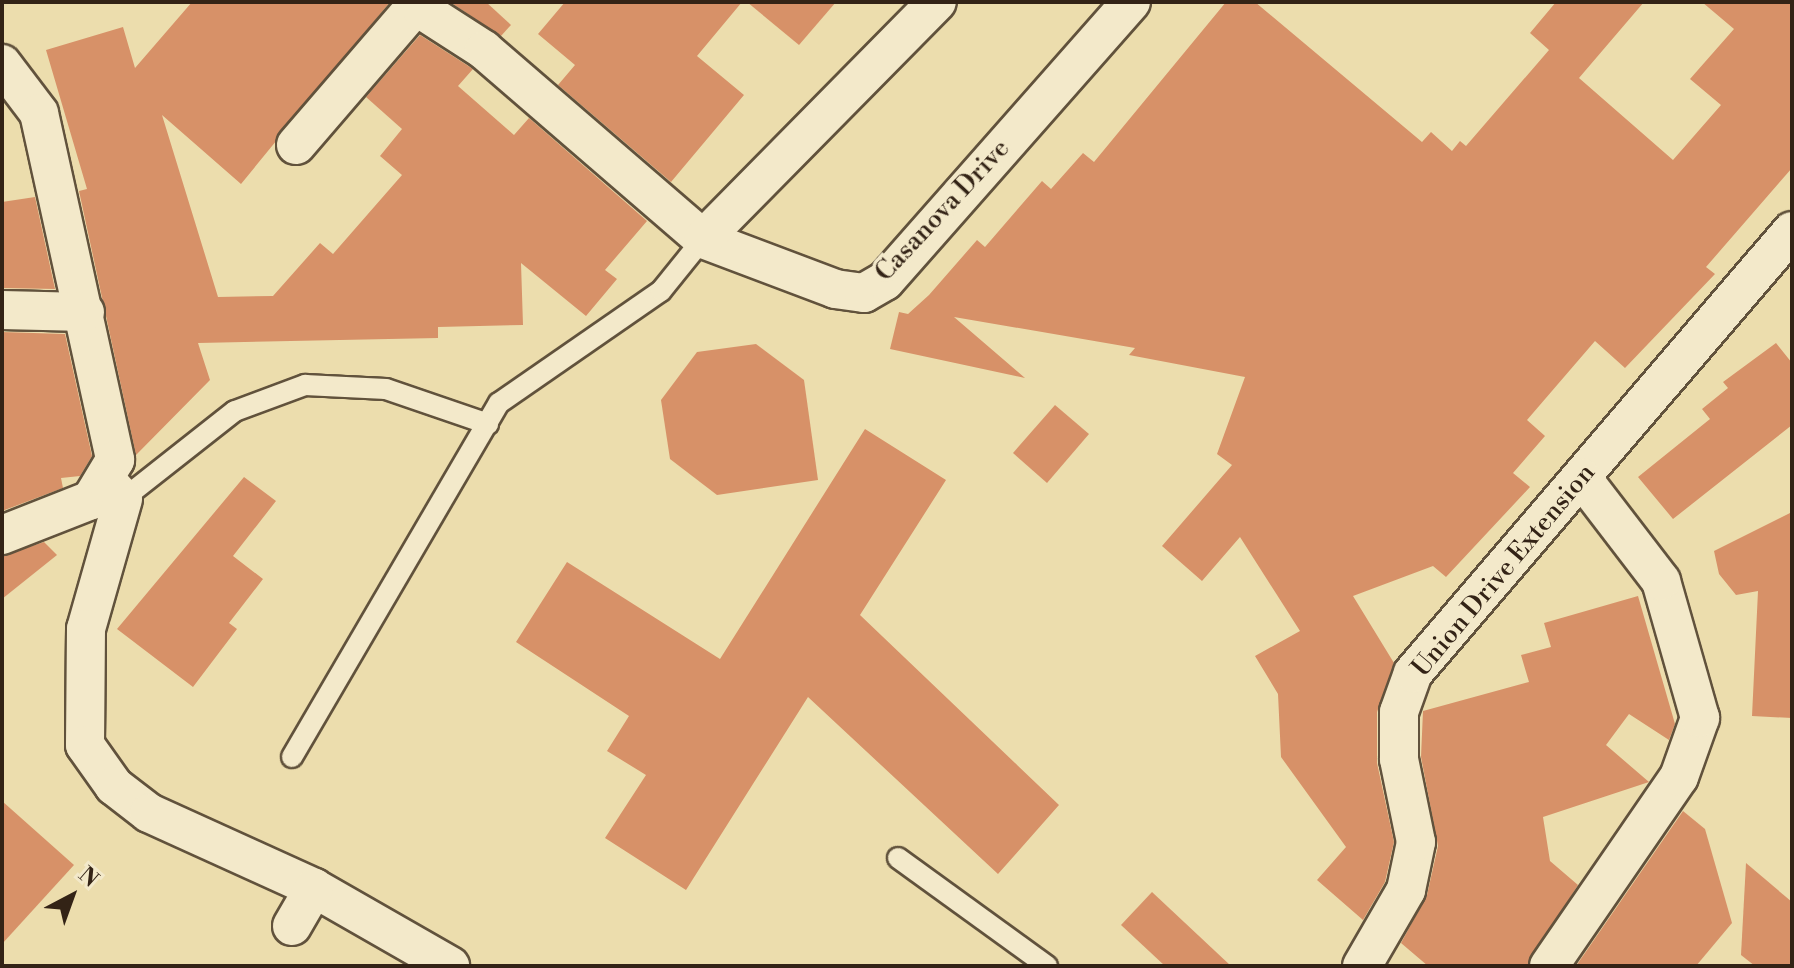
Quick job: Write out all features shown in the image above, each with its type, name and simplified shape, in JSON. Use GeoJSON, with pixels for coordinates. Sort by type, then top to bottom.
{"type":"FeatureCollection","features":[{"type":"Feature","properties":{"kind":"street"},"geometry":{"type":"LineString","coordinates":[[296,145],[396,28],[422,10],[484,50],[703,239],[937,2]]}},
{"type":"Feature","properties":{"kind":"street","name":"Casanova Drive"},"geometry":{"type":"LineString","coordinates":[[703,239],[835,289],[864,293],[885,281],[1131,2]]}},
{"type":"Feature","properties":{"kind":"street"},"geometry":{"type":"LineString","coordinates":[[2,64],[39,113],[114,435],[114,489],[86,629],[85,745],[114,786],[149,813],[314,888],[450,966]]}},
{"type":"Feature","properties":{"kind":"street","name":"Union Drive Extension"},"geometry":{"type":"LineString","coordinates":[[1362,966],[1406,890],[1416,842],[1399,759],[1399,712],[1413,673],[1792,231]]}},
{"type":"Feature","properties":{"kind":"street"},"geometry":{"type":"LineString","coordinates":[[2,310],[85,312]]}},
{"type":"Feature","properties":{"kind":"street"},"geometry":{"type":"LineString","coordinates":[[1549,966],[1679,777],[1700,718],[1661,581],[1582,478]]}},
{"type":"Feature","properties":{"kind":"street"},"geometry":{"type":"LineString","coordinates":[[2,535],[114,489]]}},
{"type":"Feature","properties":{"kind":"street"},"geometry":{"type":"LineString","coordinates":[[292,926],[314,888]]}},
{"type":"Feature","properties":{"kind":"lane"},"geometry":{"type":"LineString","coordinates":[[292,757],[499,403],[661,291],[703,239]]}},
{"type":"Feature","properties":{"kind":"lane"},"geometry":{"type":"LineString","coordinates":[[114,489],[235,411],[305,385],[386,389],[488,424]]}},
{"type":"Feature","properties":{"kind":"lane"},"geometry":{"type":"LineString","coordinates":[[898,858],[1047,966]]}},
{"type":"Feature","properties":{"kind":"building"},"geometry":{"type":"Polygon","coordinates":[[[192,2],[390,2],[241,184],[162,115],[218,297],[273,296],[320,243],[333,254],[402,175],[380,156],[402,129],[366,97],[420,35],[473,69],[458,86],[514,135],[529,118],[647,221],[605,270],[617,279],[586,316],[521,263],[523,325],[438,327],[438,338],[198,343],[210,380],[136,455],[79,191],[87,189],[46,50],[123,27],[135,68],[192,2]]]}},
{"type":"Feature","properties":{"kind":"building"},"geometry":{"type":"Polygon","coordinates":[[[450,2],[486,2],[511,25],[501,36],[450,2]]]}},
{"type":"Feature","properties":{"kind":"building"},"geometry":{"type":"Polygon","coordinates":[[[565,2],[742,2],[697,56],[744,95],[671,182],[558,85],[575,65],[538,34],[565,2]]]}},
{"type":"Feature","properties":{"kind":"building"},"geometry":{"type":"Polygon","coordinates":[[[747,2],[836,2],[799,45],[747,2]]]}},
{"type":"Feature","properties":{"kind":"building"},"geometry":{"type":"Polygon","coordinates":[[[1226,2],[1255,2],[1422,142],[1431,132],[1452,151],[1460,141],[1466,146],[1549,50],[1530,33],[1556,2],[1644,2],[1579,78],[1673,160],[1721,105],[1690,79],[1734,29],[1702,2],[1792,2],[1792,168],[1706,267],[1715,274],[1625,368],[1595,341],[1527,420],[1545,436],[1513,473],[1530,487],[1446,577],[1433,566],[1353,596],[1394,663],[1377,712],[1377,763],[1394,842],[1385,882],[1363,920],[1317,880],[1346,847],[1281,757],[1278,694],[1255,656],[1300,631],[1240,537],[1202,581],[1162,546],[1232,465],[1217,454],[1245,377],[1129,355],[1135,348],[954,317],[1025,378],[890,349],[899,312],[908,314],[929,295],[977,240],[985,247],[1042,181],[1051,189],[1083,153],[1094,162],[1226,2]]]}},
{"type":"Feature","properties":{"kind":"building"},"geometry":{"type":"Polygon","coordinates":[[[35,197],[55,289],[2,288],[2,202],[35,197]]]}},
{"type":"Feature","properties":{"kind":"building"},"geometry":{"type":"Polygon","coordinates":[[[2,332],[65,334],[92,456],[80,476],[61,478],[63,488],[2,511],[2,332]]]}},
{"type":"Feature","properties":{"kind":"building"},"geometry":{"type":"Polygon","coordinates":[[[1776,343],[1792,363],[1792,425],[1673,519],[1638,477],[1710,419],[1702,409],[1728,388],[1723,382],[1776,343]]]}},
{"type":"Feature","properties":{"kind":"building"},"geometry":{"type":"Polygon","coordinates":[[[756,344],[804,380],[818,480],[717,495],[670,459],[661,400],[697,352],[756,344]]]}},
{"type":"Feature","properties":{"kind":"building"},"geometry":{"type":"Polygon","coordinates":[[[1055,405],[1089,434],[1047,483],[1013,453],[1055,405]]]}},
{"type":"Feature","properties":{"kind":"building"},"geometry":{"type":"Polygon","coordinates":[[[865,429],[946,480],[860,615],[1059,805],[998,874],[808,697],[686,890],[605,838],[646,775],[607,751],[629,716],[516,642],[567,562],[720,659],[865,429]]]}},
{"type":"Feature","properties":{"kind":"building"},"geometry":{"type":"Polygon","coordinates":[[[244,477],[276,501],[233,556],[263,579],[229,623],[237,629],[193,687],[117,629],[244,477]]]}},
{"type":"Feature","properties":{"kind":"building"},"geometry":{"type":"Polygon","coordinates":[[[1792,512],[1792,718],[1752,716],[1758,591],[1736,595],[1719,574],[1714,551],[1792,512]]]}},
{"type":"Feature","properties":{"kind":"building"},"geometry":{"type":"Polygon","coordinates":[[[44,542],[57,555],[2,599],[2,556],[44,542]]]}},
{"type":"Feature","properties":{"kind":"building"},"geometry":{"type":"Polygon","coordinates":[[[1638,596],[1675,724],[1669,740],[1629,714],[1606,745],[1649,782],[1543,817],[1550,861],[1578,885],[1527,966],[1428,966],[1401,943],[1427,895],[1438,846],[1421,757],[1423,711],[1529,682],[1521,655],[1551,647],[1544,623],[1638,596]]]}},
{"type":"Feature","properties":{"kind":"building"},"geometry":{"type":"Polygon","coordinates":[[[2,801],[74,865],[2,944],[2,801]]]}},
{"type":"Feature","properties":{"kind":"building"},"geometry":{"type":"Polygon","coordinates":[[[1683,811],[1705,829],[1732,923],[1696,966],[1576,966],[1683,811]]]}},
{"type":"Feature","properties":{"kind":"building"},"geometry":{"type":"Polygon","coordinates":[[[1746,863],[1792,902],[1792,966],[1755,966],[1741,955],[1746,863]]]}},
{"type":"Feature","properties":{"kind":"building"},"geometry":{"type":"Polygon","coordinates":[[[1152,892],[1231,966],[1165,966],[1121,925],[1152,892]]]}}]}
